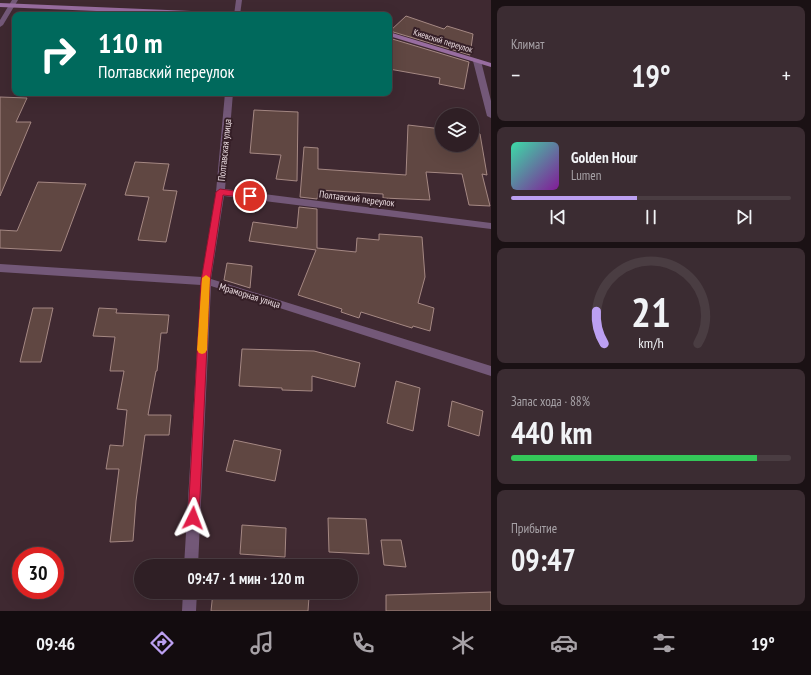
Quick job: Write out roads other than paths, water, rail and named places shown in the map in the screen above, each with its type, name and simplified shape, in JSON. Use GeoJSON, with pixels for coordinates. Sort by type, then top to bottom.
{"type":"FeatureCollection","features":[{"type":"Feature","properties":{"kind":"street"},"geometry":{"type":"LineString","coordinates":[[238,12],[239,0]]}},
{"type":"Feature","properties":{"kind":"street"},"geometry":{"type":"LineString","coordinates":[[0,25],[14,3]]}},
{"type":"Feature","properties":{"kind":"street"},"geometry":{"type":"LineString","coordinates":[[0,5],[14,3],[182,12]]}},
{"type":"Feature","properties":{"kind":"street","name":"Киевский переулок"},"geometry":{"type":"LineString","coordinates":[[392,35],[491,65]]}},
{"type":"Feature","properties":{"kind":"street"},"geometry":{"type":"LineString","coordinates":[[477,61],[491,116]]}},
{"type":"Feature","properties":{"kind":"street","name":"Полтавская улица"},"geometry":{"type":"LineString","coordinates":[[191,559],[206,281],[220,192],[229,96]]}},
{"type":"Feature","properties":{"kind":"street","name":"Полтавский переулок"},"geometry":{"type":"LineString","coordinates":[[220,192],[491,226]]}},
{"type":"Feature","properties":{"kind":"street","name":"Мраморная улица"},"geometry":{"type":"LineString","coordinates":[[0,268],[206,281],[491,371]]}},
{"type":"Feature","properties":{"kind":"street"},"geometry":{"type":"LineString","coordinates":[[189,611],[190,599]]}}]}
